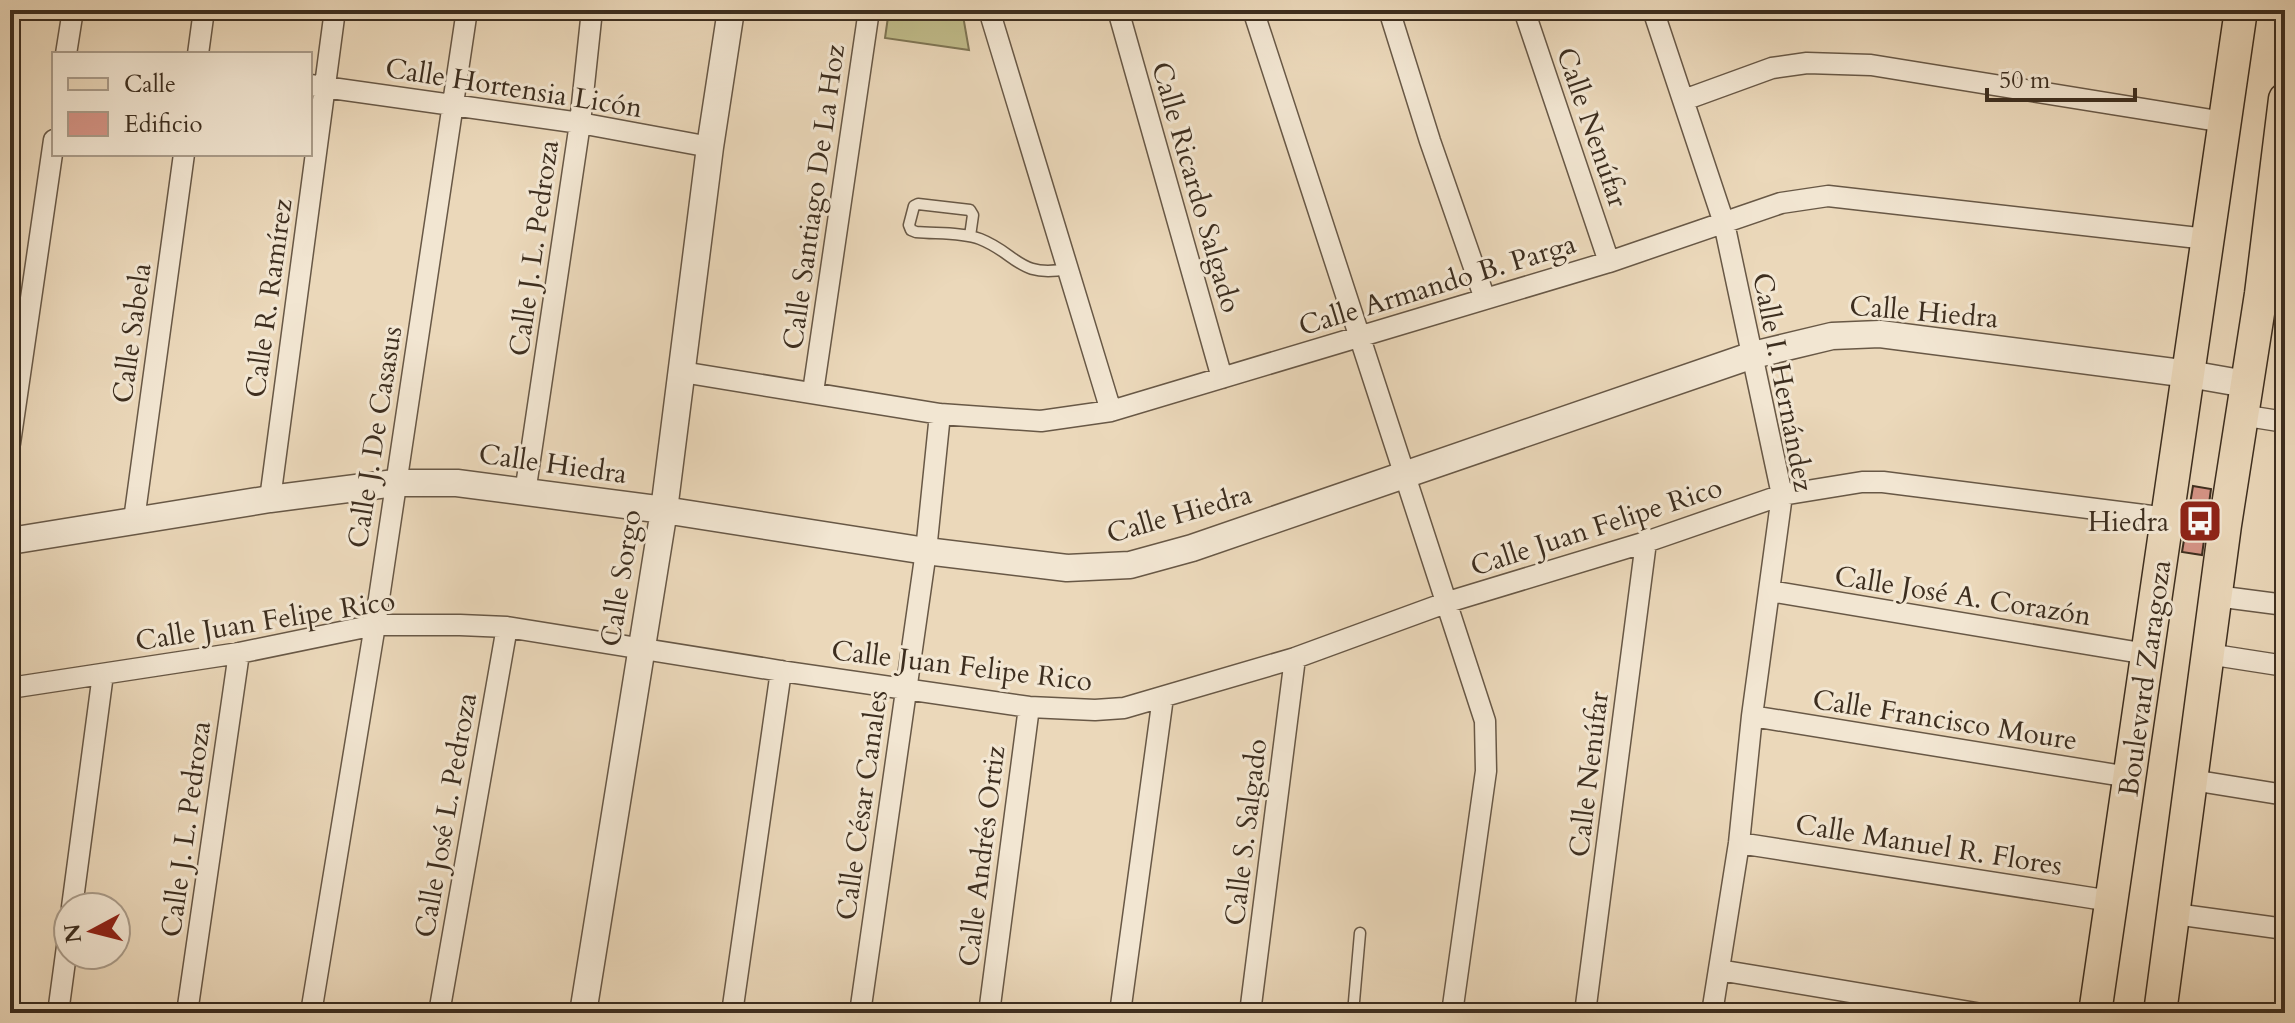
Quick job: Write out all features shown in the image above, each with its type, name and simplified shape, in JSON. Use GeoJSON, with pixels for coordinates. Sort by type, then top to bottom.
{"type":"FeatureCollection","features":[{"type":"Feature","properties":{"kind":"main road","name":"Boulevard Zaragoza"},"geometry":{"type":"LineString","coordinates":[[2095,1013],[2241,10]]}},
{"type":"Feature","properties":{"kind":"main road"},"geometry":{"type":"LineString","coordinates":[[2160,1013],[2244,400],[2273,296],[2285,99]]}},
{"type":"Feature","properties":{"kind":"street"},"geometry":{"type":"LineString","coordinates":[[66,52],[73,10]]}},
{"type":"Feature","properties":{"kind":"street"},"geometry":{"type":"LineString","coordinates":[[198,52],[204,10]]}},
{"type":"Feature","properties":{"kind":"street","name":"Calle R. Ramírez"},"geometry":{"type":"LineString","coordinates":[[312,130],[317,86],[335,10]]}},
{"type":"Feature","properties":{"kind":"street","name":"Calle J. De Casasus"},"geometry":{"type":"LineString","coordinates":[[311,1013],[375,625],[467,10]]}},
{"type":"Feature","properties":{"kind":"street","name":"Calle J. L. Pedroza"},"geometry":{"type":"LineString","coordinates":[[525,493],[580,123],[592,10]]}},
{"type":"Feature","properties":{"kind":"street","name":"Calle Sorgo"},"geometry":{"type":"LineString","coordinates":[[583,1013],[664,510],[710,147],[731,10]]}},
{"type":"Feature","properties":{"kind":"street","name":"Calle Santiago De La Hoz"},"geometry":{"type":"LineString","coordinates":[[813,392],[869,10]]}},
{"type":"Feature","properties":{"kind":"street"},"geometry":{"type":"LineString","coordinates":[[989,10],[1111,411]]}},
{"type":"Feature","properties":{"kind":"street","name":"Calle Ricardo Salgado"},"geometry":{"type":"LineString","coordinates":[[1118,10],[1222,378]]}},
{"type":"Feature","properties":{"kind":"street"},"geometry":{"type":"LineString","coordinates":[[1253,10],[1485,721],[1487,749],[1452,1013]]}},
{"type":"Feature","properties":{"kind":"street"},"geometry":{"type":"LineString","coordinates":[[1389,10],[1485,299]]}},
{"type":"Feature","properties":{"kind":"street","name":"Calle Nenúfar"},"geometry":{"type":"LineString","coordinates":[[1524,10],[1609,262]]}},
{"type":"Feature","properties":{"kind":"street","name":"Calle I. Hernández"},"geometry":{"type":"LineString","coordinates":[[1653,10],[1724,223],[1782,495],[1752,716],[1739,843],[1712,1013]]}},
{"type":"Feature","properties":{"kind":"street"},"geometry":{"type":"LineString","coordinates":[[1684,100],[1772,68],[1807,63],[1871,65],[2224,122]]}},
{"type":"Feature","properties":{"kind":"street","name":"Calle Hortensia Licón"},"geometry":{"type":"LineString","coordinates":[[317,86],[580,123],[710,147]]}},
{"type":"Feature","properties":{"kind":"street"},"geometry":{"type":"LineString","coordinates":[[10,443],[52,154]]}},
{"type":"Feature","properties":{"kind":"street","name":"Calle Sabela"},"geometry":{"type":"LineString","coordinates":[[134,520],[184,156]]}},
{"type":"Feature","properties":{"kind":"street","name":"Calle R. Ramírez"},"geometry":{"type":"LineString","coordinates":[[270,499],[309,156]]}},
{"type":"Feature","properties":{"kind":"street","name":"Calle Armando B. Parga"},"geometry":{"type":"LineString","coordinates":[[682,372],[940,414],[1041,421],[1111,411],[1609,262],[1781,203],[1828,196],[2207,239]]}},
{"type":"Feature","properties":{"kind":"street","name":"Calle Hiedra"},"geometry":{"type":"LineString","coordinates":[[10,541],[270,499],[395,483],[457,483],[664,510],[926,551],[1067,568],[1130,565],[1192,548],[1753,355],[1832,336],[1880,334],[2189,374],[2244,400]]}},
{"type":"Feature","properties":{"kind":"street"},"geometry":{"type":"LineString","coordinates":[[2244,400],[2285,422]]}},
{"type":"Feature","properties":{"kind":"street","name":"Calle César Canales"},"geometry":{"type":"LineString","coordinates":[[860,1013],[926,551],[940,414]]}},
{"type":"Feature","properties":{"kind":"street","name":"Calle Juan Felipe Rico"},"geometry":{"type":"LineString","coordinates":[[10,688],[239,653],[375,625],[507,627],[1029,707],[1124,708],[1295,658],[1448,602],[1646,542],[1782,495],[1862,482],[1883,482],[2167,518]]}},
{"type":"Feature","properties":{"kind":"street","name":"Calle Nenúfar"},"geometry":{"type":"LineString","coordinates":[[1585,1013],[1646,542]]}},
{"type":"Feature","properties":{"kind":"street","name":"Calle José A. Corazón"},"geometry":{"type":"LineString","coordinates":[[1770,591],[2147,654]]}},
{"type":"Feature","properties":{"kind":"street"},"geometry":{"type":"LineString","coordinates":[[2216,596],[2285,605]]}},
{"type":"Feature","properties":{"kind":"street","name":"Calle José L. Pedroza"},"geometry":{"type":"LineString","coordinates":[[439,1013],[507,627]]}},
{"type":"Feature","properties":{"kind":"street","name":"Calle J. L. Pedroza"},"geometry":{"type":"LineString","coordinates":[[187,1013],[239,653]]}},
{"type":"Feature","properties":{"kind":"street"},"geometry":{"type":"LineString","coordinates":[[2208,654],[2285,666]]}},
{"type":"Feature","properties":{"kind":"street","name":"Calle S. Salgado"},"geometry":{"type":"LineString","coordinates":[[1250,1013],[1295,658]]}},
{"type":"Feature","properties":{"kind":"street"},"geometry":{"type":"LineString","coordinates":[[732,1013],[781,671]]}},
{"type":"Feature","properties":{"kind":"street"},"geometry":{"type":"LineString","coordinates":[[74,891],[103,674]]}},
{"type":"Feature","properties":{"kind":"street"},"geometry":{"type":"LineString","coordinates":[[1120,1013],[1163,697]]}},
{"type":"Feature","properties":{"kind":"street","name":"Calle Andrés Ortiz"},"geometry":{"type":"LineString","coordinates":[[989,1013],[1029,707]]}},
{"type":"Feature","properties":{"kind":"street","name":"Calle Francisco Moure"},"geometry":{"type":"LineString","coordinates":[[1752,716],[2129,777]]}},
{"type":"Feature","properties":{"kind":"street"},"geometry":{"type":"LineString","coordinates":[[2192,780],[2285,795]]}},
{"type":"Feature","properties":{"kind":"street","name":"Calle Manuel R. Flores"},"geometry":{"type":"LineString","coordinates":[[1739,843],[2111,901]]}},
{"type":"Feature","properties":{"kind":"street"},"geometry":{"type":"LineString","coordinates":[[2175,914],[2285,929]]}},
{"type":"Feature","properties":{"kind":"street"},"geometry":{"type":"LineString","coordinates":[[1719,970],[1976,1013]]}},
{"type":"Feature","properties":{"kind":"street"},"geometry":{"type":"LineString","coordinates":[[58,1013],[64,971]]}},
{"type":"Feature","properties":{"kind":"lane"},"geometry":{"type":"LineString","coordinates":[[970,236],[973,215],[970,210],[914,206],[909,225],[911,230],[983,240],[1026,269],[1050,272],[1067,269]]}},
{"type":"Feature","properties":{"kind":"lane"},"geometry":{"type":"LineString","coordinates":[[1353,1013],[1360,933]]}},
{"type":"Feature","properties":{"kind":"shaded area"},"geometry":{"type":"Polygon","coordinates":[[[889,10],[962,10],[969,50],[885,38],[889,10]]]}},
{"type":"Feature","properties":{"kind":"building","name":"Hiedra"},"geometry":{"type":"Polygon","coordinates":[[[2193,486],[2211,489],[2202,555],[2182,552],[2193,486]]]}},
{"type":"Feature","properties":{"kind":"place","name":"Hiedra"},"geometry":{"type":"Point","coordinates":[2200,521]}}]}
